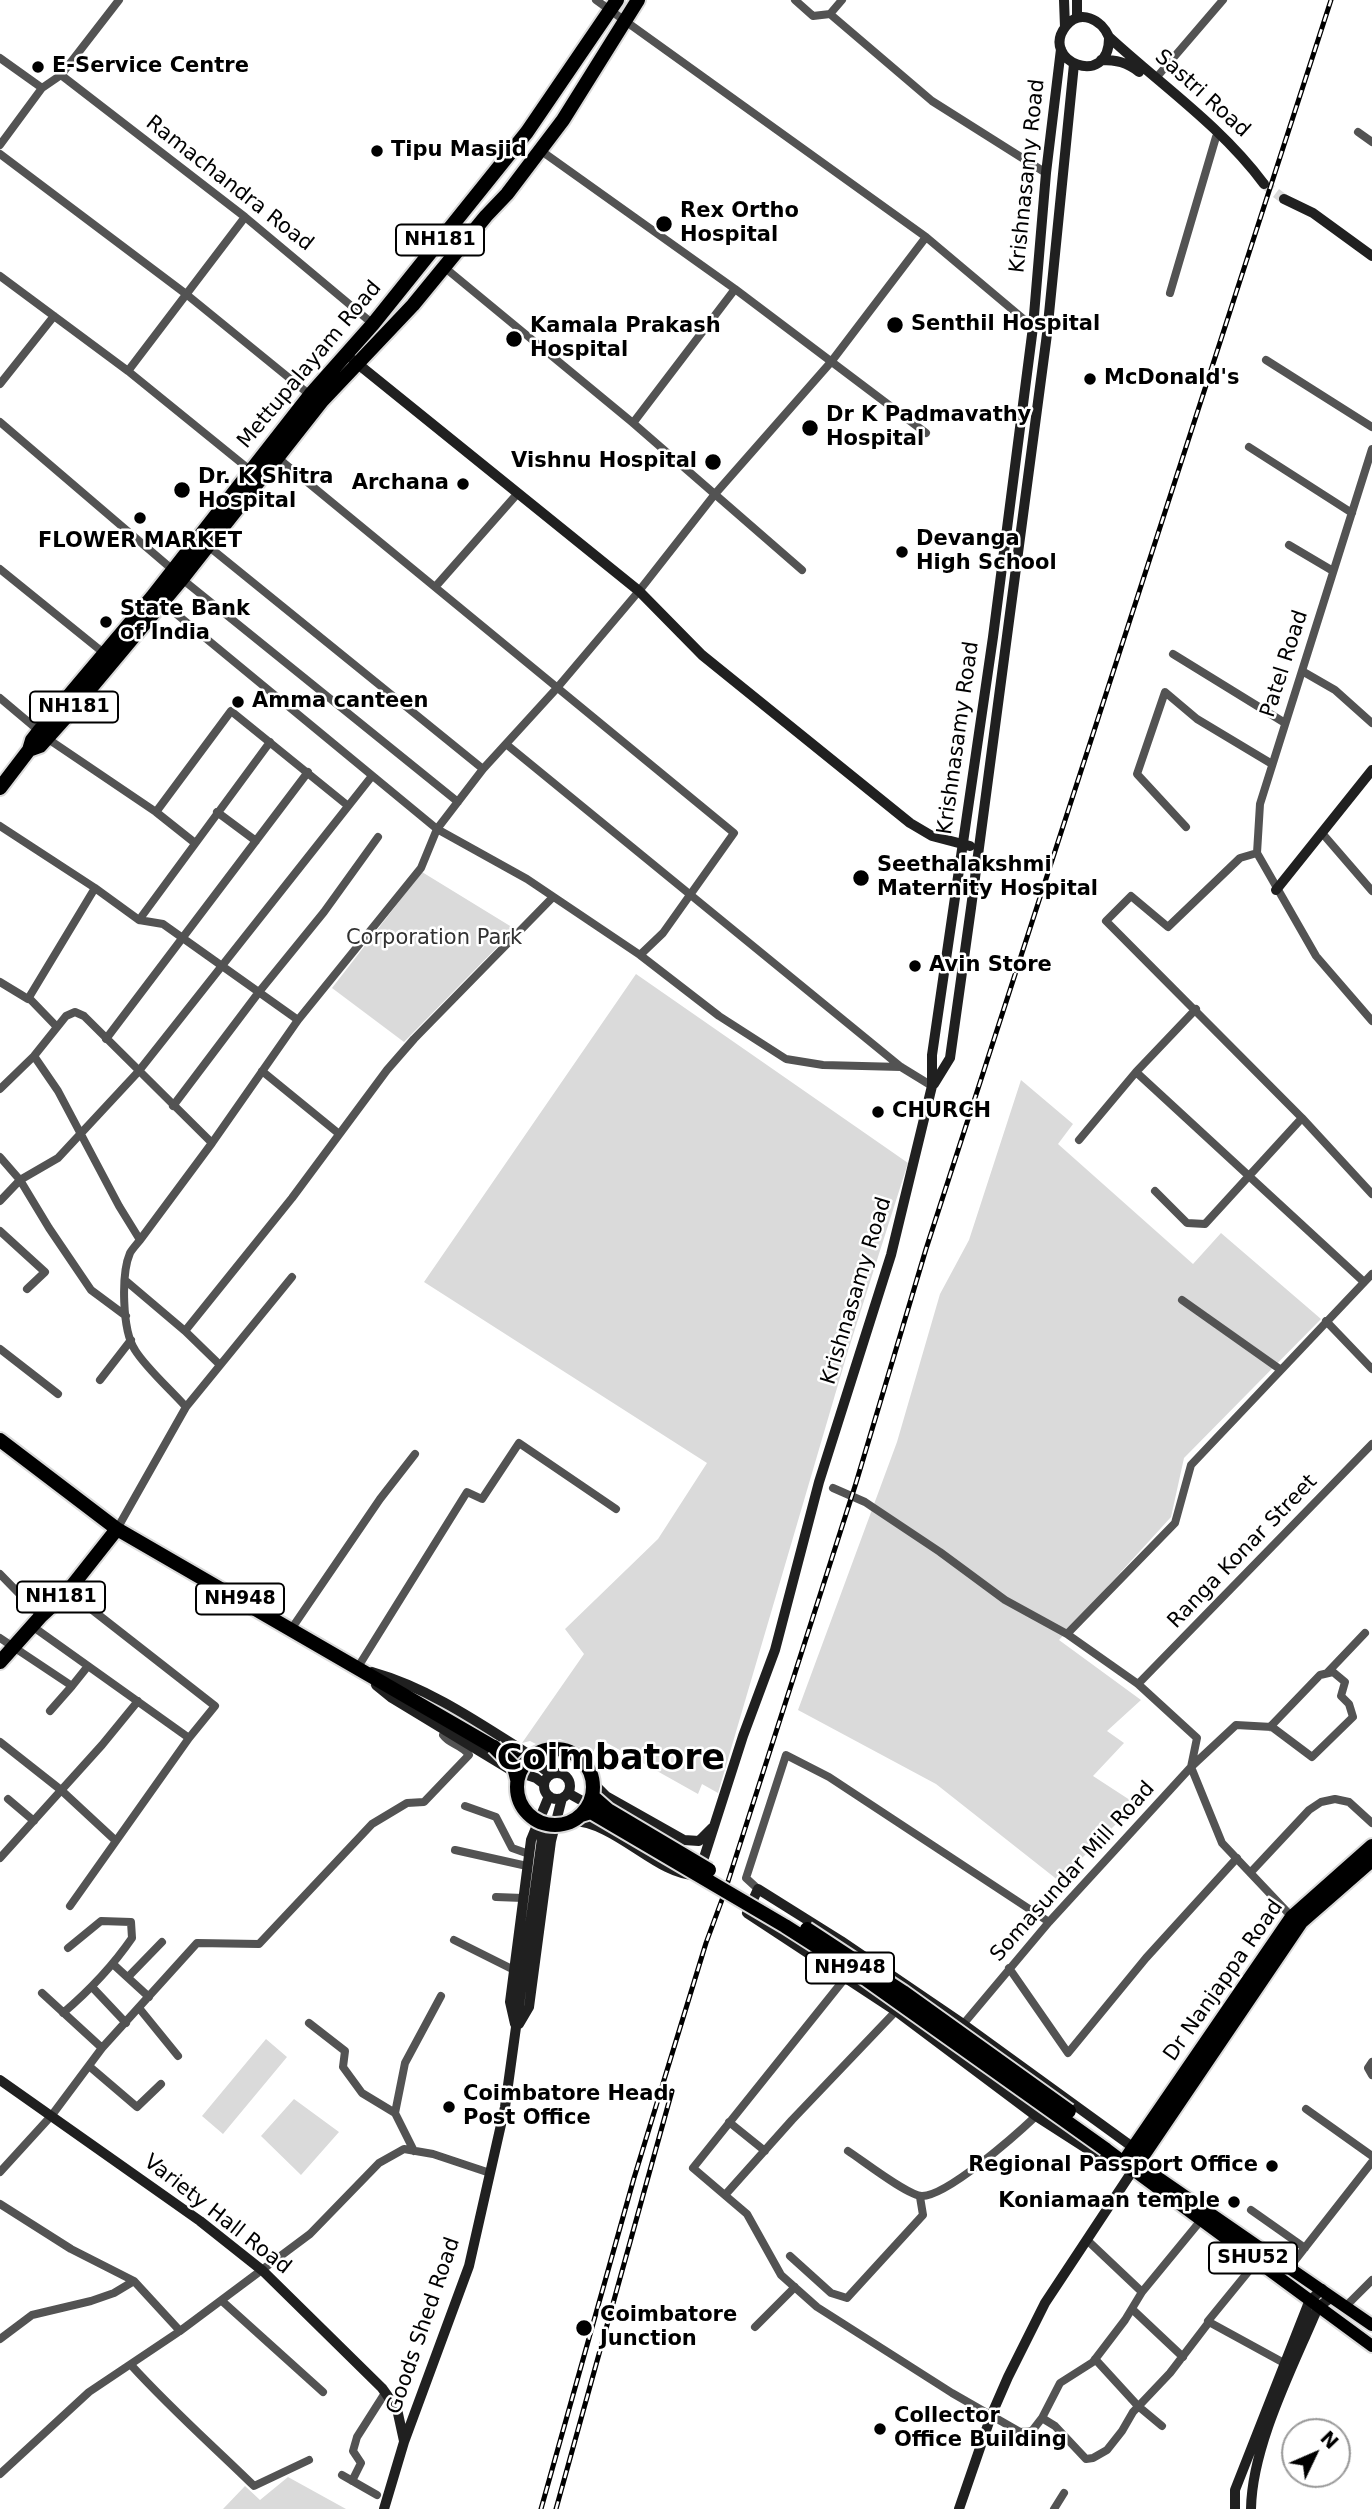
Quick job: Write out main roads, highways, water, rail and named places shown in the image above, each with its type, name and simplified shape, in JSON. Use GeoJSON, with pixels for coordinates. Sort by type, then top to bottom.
{"type":"FeatureCollection","features":[{"type":"Feature","properties":{"kind":"highway","name":"Mettupalayam Road"},"geometry":{"type":"LineString","coordinates":[[0,788],[29,750],[32,740],[46,737],[163,603],[178,574],[250,470],[310,395],[413,305],[507,194],[563,120],[638,0]]}},
{"type":"Feature","properties":{"kind":"highway","name":"Mettupalayam Road"},"geometry":{"type":"LineString","coordinates":[[46,737],[105,654],[178,574],[208,546],[278,458],[322,401],[373,324],[527,132],[613,5]]}},
{"type":"Feature","properties":{"kind":"highway"},"geometry":{"type":"LineString","coordinates":[[0,1440],[117,1529]]}},
{"type":"Feature","properties":{"kind":"highway","name":"NH181"},"geometry":{"type":"LineString","coordinates":[[0,1662],[36,1621],[68,1591],[117,1529]]}},
{"type":"Feature","properties":{"kind":"highway","name":"NH948"},"geometry":{"type":"LineString","coordinates":[[117,1529],[516,1760],[526,1761],[536,1753],[548,1749],[572,1753],[589,1771],[585,1804],[591,1812],[785,1926],[1108,2145],[1135,2158]]}},
{"type":"Feature","properties":{"kind":"highway","name":"NH948"},"geometry":{"type":"LineString","coordinates":[[494,1746],[514,1767],[516,1790],[525,1812],[534,1819],[554,1825],[585,1804],[598,1804],[860,1963],[1108,2145]]}},
{"type":"Feature","properties":{"kind":"highway"},"geometry":{"type":"LineString","coordinates":[[517,1779],[526,1761]]}},
{"type":"Feature","properties":{"kind":"highway","name":"Dr Nanjappa Road"},"geometry":{"type":"LineString","coordinates":[[1135,2158],[1292,1917],[1372,1846]]}},
{"type":"Feature","properties":{"kind":"highway","name":"Dr Nanjappa Road"},"geometry":{"type":"LineString","coordinates":[[1135,2158],[1301,1922],[1372,1860]]}},
{"type":"Feature","properties":{"kind":"main road"},"geometry":{"type":"LineString","coordinates":[[1068,2],[1077,18]]}},
{"type":"Feature","properties":{"kind":"main road"},"geometry":{"type":"LineString","coordinates":[[1065,27],[1077,18],[1086,17],[1101,23],[1109,37],[1109,45],[1101,60],[1088,66],[1074,64],[1061,49],[1061,34],[1065,27],[1068,2]]}},
{"type":"Feature","properties":{"kind":"main road","name":"Sastri Road"},"geometry":{"type":"LineString","coordinates":[[1101,60],[1131,65],[1198,119],[1264,188],[1246,159],[1201,116],[1109,37]]}},
{"type":"Feature","properties":{"kind":"main road","name":"Krishnasamy Road"},"geometry":{"type":"LineString","coordinates":[[585,1804],[587,1823],[686,1875],[696,1875],[700,1870],[743,1736],[775,1650],[819,1482],[891,1255],[932,1086],[932,1055],[1033,327],[1046,173],[1061,49]]}},
{"type":"Feature","properties":{"kind":"main road"},"geometry":{"type":"LineString","coordinates":[[932,1086],[950,1058],[1047,334],[1074,64]]}},
{"type":"Feature","properties":{"kind":"main road"},"geometry":{"type":"LineString","coordinates":[[1284,202],[1312,213],[1372,256]]}},
{"type":"Feature","properties":{"kind":"main road"},"geometry":{"type":"LineString","coordinates":[[352,358],[639,591],[702,655],[910,822],[932,835],[979,848]]}},
{"type":"Feature","properties":{"kind":"main road"},"geometry":{"type":"LineString","coordinates":[[1276,890],[1372,770]]}},
{"type":"Feature","properties":{"kind":"main road"},"geometry":{"type":"LineString","coordinates":[[360,1668],[393,1698],[509,1769],[536,1778],[544,1784],[549,1796],[533,1832],[510,2002],[516,2030]]}},
{"type":"Feature","properties":{"kind":"main road"},"geometry":{"type":"LineString","coordinates":[[360,1668],[387,1676],[428,1694],[526,1752],[539,1767],[551,1774],[560,1773],[567,1777],[570,1785],[551,1841],[529,2007],[516,2030]]}},
{"type":"Feature","properties":{"kind":"main road"},"geometry":{"type":"LineString","coordinates":[[544,1784],[551,1774]]}},
{"type":"Feature","properties":{"kind":"main road"},"geometry":{"type":"LineString","coordinates":[[549,1796],[565,1795],[585,1804],[606,1796],[684,1840],[699,1841],[710,1833],[716,1822]]}},
{"type":"Feature","properties":{"kind":"main road","name":"Goods Shed Road"},"geometry":{"type":"LineString","coordinates":[[384,2509],[404,2442],[469,2266],[505,2107],[544,1824]]}},
{"type":"Feature","properties":{"kind":"main road"},"geometry":{"type":"LineString","coordinates":[[758,1889],[841,1941],[963,2024],[1135,2158],[1105,2161],[1036,2116],[896,2011],[747,1913],[758,1889]]}},
{"type":"Feature","properties":{"kind":"main road"},"geometry":{"type":"LineString","coordinates":[[940,2024],[955,2034]]}},
{"type":"Feature","properties":{"kind":"main road","name":"Variety Hall Road"},"geometry":{"type":"LineString","coordinates":[[0,2080],[200,2221],[263,2271],[385,2393],[397,2409],[404,2442]]}},
{"type":"Feature","properties":{"kind":"main road"},"geometry":{"type":"LineString","coordinates":[[959,2509],[1008,2377],[1045,2303],[1087,2240],[1135,2158]]}},
{"type":"Feature","properties":{"kind":"main road","name":"SHU52"},"geometry":{"type":"LineString","coordinates":[[1135,2158],[1202,2220],[1372,2346]]}},
{"type":"Feature","properties":{"kind":"main road","name":"SHU52"},"geometry":{"type":"LineString","coordinates":[[1135,2158],[1372,2325]]}},
{"type":"Feature","properties":{"kind":"main road"},"geometry":{"type":"LineString","coordinates":[[1235,2509],[1235,2490],[1284,2362],[1314,2304],[1327,2293]]}},
{"type":"Feature","properties":{"kind":"main road"},"geometry":{"type":"LineString","coordinates":[[1251,2509],[1256,2466],[1314,2304]]}},
{"type":"Feature","properties":{"kind":"tunnel"},"geometry":{"type":"LineString","coordinates":[[1264,184],[1284,199]]}},
{"type":"Feature","properties":{"kind":"railway"},"geometry":{"type":"LineString","coordinates":[[541,2509],[634,2178],[706,1943],[856,1483],[926,1249],[1331,0]]}},
{"type":"Feature","properties":{"kind":"railway"},"geometry":{"type":"LineString","coordinates":[[556,2509],[672,2091]]}},
{"type":"Feature","properties":{"kind":"place","name":"E-Service Centre"},"geometry":{"type":"Point","coordinates":[38,67]}},
{"type":"Feature","properties":{"kind":"place","name":"Tipu Masjid"},"geometry":{"type":"Point","coordinates":[377,151]}},
{"type":"Feature","properties":{"kind":"place","name":"Rex Ortho Hospital"},"geometry":{"type":"Point","coordinates":[664,224]}},
{"type":"Feature","properties":{"kind":"place","name":"Senthil Hospital"},"geometry":{"type":"Point","coordinates":[895,325]}},
{"type":"Feature","properties":{"kind":"place","name":"Kamala Prakash Hospital"},"geometry":{"type":"Point","coordinates":[514,339]}},
{"type":"Feature","properties":{"kind":"place","name":"McDonald's"},"geometry":{"type":"Point","coordinates":[1090,379]}},
{"type":"Feature","properties":{"kind":"place","name":"Dr K Padmavathy Hospital"},"geometry":{"type":"Point","coordinates":[810,428]}},
{"type":"Feature","properties":{"kind":"place","name":"Vishnu Hospital"},"geometry":{"type":"Point","coordinates":[713,462]}},
{"type":"Feature","properties":{"kind":"place","name":"Archana"},"geometry":{"type":"Point","coordinates":[463,484]}},
{"type":"Feature","properties":{"kind":"place","name":"Dr. K Shitra Hospital"},"geometry":{"type":"Point","coordinates":[182,490]}},
{"type":"Feature","properties":{"kind":"place","name":"FLOWER MARKET"},"geometry":{"type":"Point","coordinates":[140,518]}},
{"type":"Feature","properties":{"kind":"place","name":"Devanga High School"},"geometry":{"type":"Point","coordinates":[902,552]}},
{"type":"Feature","properties":{"kind":"place","name":"State Bank of India"},"geometry":{"type":"Point","coordinates":[106,622]}},
{"type":"Feature","properties":{"kind":"place","name":"Amma canteen"},"geometry":{"type":"Point","coordinates":[238,702]}},
{"type":"Feature","properties":{"kind":"place","name":"Seethalakshmi Maternity Hospital"},"geometry":{"type":"Point","coordinates":[861,878]}},
{"type":"Feature","properties":{"kind":"place","name":"Avin Store"},"geometry":{"type":"Point","coordinates":[915,966]}},
{"type":"Feature","properties":{"kind":"place","name":"CHURCH"},"geometry":{"type":"Point","coordinates":[878,1112]}},
{"type":"Feature","properties":{"kind":"place","name":"Coimbatore Head Post Office"},"geometry":{"type":"Point","coordinates":[449,2107]}},
{"type":"Feature","properties":{"kind":"place","name":"Regional Passport Office"},"geometry":{"type":"Point","coordinates":[1272,2166]}},
{"type":"Feature","properties":{"kind":"place","name":"Koniamaan temple"},"geometry":{"type":"Point","coordinates":[1234,2202]}},
{"type":"Feature","properties":{"kind":"place","name":"Coimbatore Junction"},"geometry":{"type":"Point","coordinates":[584,2328]}},
{"type":"Feature","properties":{"kind":"place","name":"Collector Office Building"},"geometry":{"type":"Point","coordinates":[880,2429]}},
{"type":"Feature","properties":{"kind":"district","name":"Coimbatore"},"geometry":{"type":"Point","coordinates":[611,1760]}},
{"type":"Feature","properties":{"kind":"park label","name":"Corporation Park"},"geometry":{"type":"Point","coordinates":[434,939]}}]}
